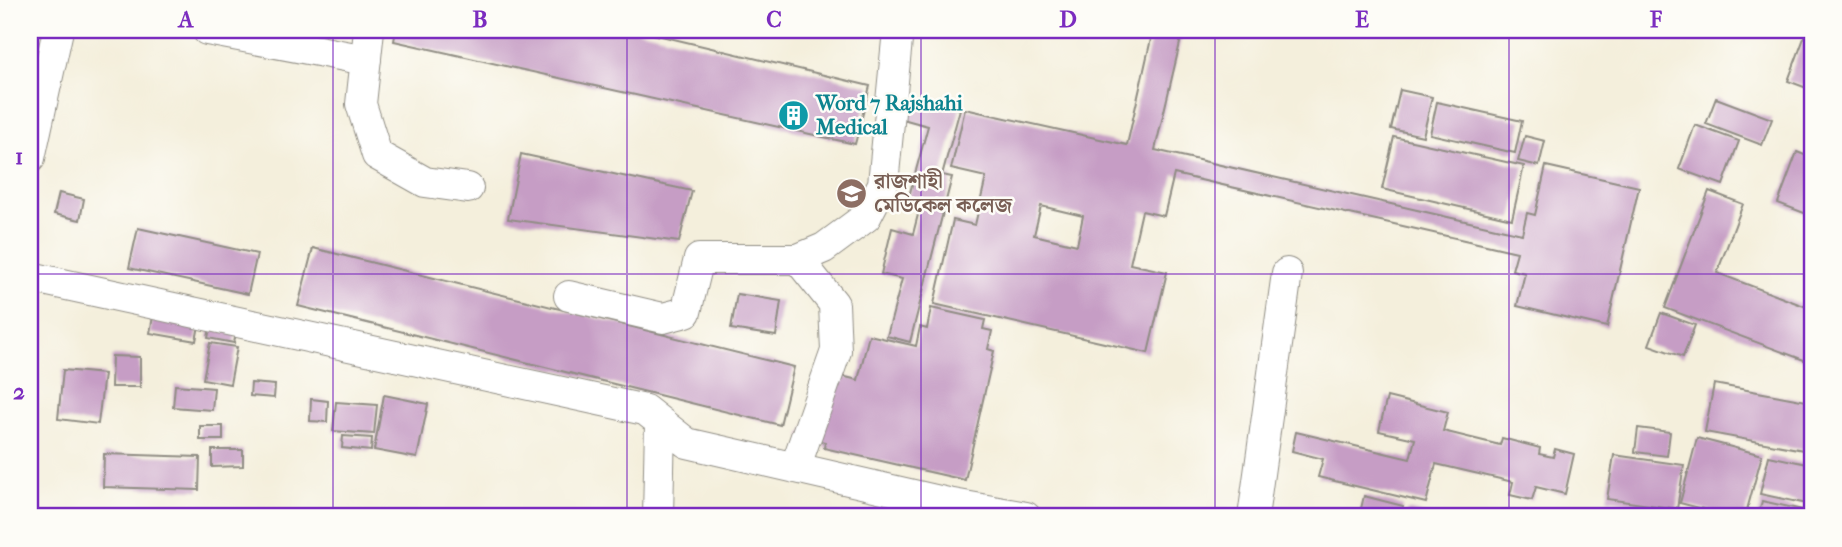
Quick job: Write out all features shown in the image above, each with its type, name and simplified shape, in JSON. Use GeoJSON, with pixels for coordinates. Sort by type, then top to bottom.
{"type":"FeatureCollection","features":[{"type":"Feature","properties":{"kind":"street"},"geometry":{"type":"LineString","coordinates":[[30,158],[58,30]]}},
{"type":"Feature","properties":{"kind":"street"},"geometry":{"type":"LineString","coordinates":[[207,30],[366,60]]}},
{"type":"Feature","properties":{"kind":"street"},"geometry":{"type":"LineString","coordinates":[[369,30],[360,104],[377,155],[425,182],[468,188]]}},
{"type":"Feature","properties":{"kind":"street"},"geometry":{"type":"LineString","coordinates":[[569,296],[663,318],[687,312],[699,259],[798,259],[824,248],[866,217],[883,184],[898,30]]}},
{"type":"Feature","properties":{"kind":"street"},"geometry":{"type":"LineString","coordinates":[[795,468],[836,351],[834,304],[798,259]]}},
{"type":"Feature","properties":{"kind":"street"},"geometry":{"type":"LineString","coordinates":[[1253,517],[1287,273]]}},
{"type":"Feature","properties":{"kind":"street"},"geometry":{"type":"LineString","coordinates":[[30,276],[645,410],[687,443],[953,504],[1026,517]]}},
{"type":"Feature","properties":{"kind":"street"},"geometry":{"type":"LineString","coordinates":[[658,517],[660,423]]}},
{"type":"Feature","properties":{"kind":"building","name":"Word 7 Rajshahi Medical"},"geometry":{"type":"Polygon","coordinates":[[[396,30],[636,30],[870,86],[855,144],[394,41],[396,30]]]}},
{"type":"Feature","properties":{"kind":"building"},"geometry":{"type":"Polygon","coordinates":[[[1153,30],[1183,30],[1155,150],[1522,234],[1527,213],[1535,215],[1546,166],[1639,187],[1607,327],[1517,306],[1525,273],[1512,270],[1517,252],[1174,174],[1164,216],[1142,211],[1130,264],[1167,272],[1148,353],[934,304],[953,220],[975,225],[986,177],[951,169],[965,109],[1127,145],[1153,30]],[[1041,206],[1034,235],[1077,245],[1083,216],[1041,206]]]}},
{"type":"Feature","properties":{"kind":"building"},"geometry":{"type":"Polygon","coordinates":[[[1807,30],[1812,30],[1812,90],[1788,81],[1807,30]]]}},
{"type":"Feature","properties":{"kind":"building"},"geometry":{"type":"Polygon","coordinates":[[[1400,90],[1432,97],[1423,136],[1391,129],[1400,90]]]}},
{"type":"Feature","properties":{"kind":"building"},"geometry":{"type":"Polygon","coordinates":[[[905,95],[960,109],[942,175],[952,177],[910,342],[887,336],[902,279],[881,274],[892,228],[913,234],[921,203],[908,200],[928,126],[899,118],[905,95]]]}},
{"type":"Feature","properties":{"kind":"building"},"geometry":{"type":"Polygon","coordinates":[[[1716,98],[1772,119],[1762,145],[1706,124],[1716,98]]]}},
{"type":"Feature","properties":{"kind":"building"},"geometry":{"type":"Polygon","coordinates":[[[1437,102],[1522,121],[1515,153],[1430,134],[1437,102]]]}},
{"type":"Feature","properties":{"kind":"building"},"geometry":{"type":"Polygon","coordinates":[[[1695,125],[1739,141],[1723,185],[1679,169],[1695,125]]]}},
{"type":"Feature","properties":{"kind":"building"},"geometry":{"type":"Polygon","coordinates":[[[1525,136],[1545,141],[1539,166],[1518,161],[1525,136]]]}},
{"type":"Feature","properties":{"kind":"building"},"geometry":{"type":"Polygon","coordinates":[[[1394,137],[1524,166],[1512,219],[1382,189],[1394,137]]]}},
{"type":"Feature","properties":{"kind":"building"},"geometry":{"type":"Polygon","coordinates":[[[1797,152],[1812,158],[1812,216],[1778,203],[1797,152]]]}},
{"type":"Feature","properties":{"kind":"building"},"geometry":{"type":"Polygon","coordinates":[[[521,154],[692,191],[679,242],[508,219],[521,154]]]}},
{"type":"Feature","properties":{"kind":"building"},"geometry":{"type":"Polygon","coordinates":[[[1709,191],[1743,204],[1717,273],[1812,309],[1812,363],[1665,308],[1709,191]]]}},
{"type":"Feature","properties":{"kind":"building"},"geometry":{"type":"Polygon","coordinates":[[[59,193],[84,199],[80,220],[54,214],[59,193]]]}},
{"type":"Feature","properties":{"kind":"building"},"geometry":{"type":"Polygon","coordinates":[[[138,228],[257,254],[248,294],[129,268],[138,228]]]}},
{"type":"Feature","properties":{"kind":"building"},"geometry":{"type":"Polygon","coordinates":[[[313,248],[794,367],[780,425],[298,306],[313,248]]]}},
{"type":"Feature","properties":{"kind":"building"},"geometry":{"type":"Polygon","coordinates":[[[737,294],[781,301],[776,336],[731,329],[737,294]]]}},
{"type":"Feature","properties":{"kind":"building"},"geometry":{"type":"Polygon","coordinates":[[[931,308],[985,320],[983,329],[992,331],[988,349],[994,351],[965,480],[824,448],[825,442],[800,436],[837,375],[858,380],[869,335],[916,346],[920,327],[927,329],[931,308]]]}},
{"type":"Feature","properties":{"kind":"building"},"geometry":{"type":"Polygon","coordinates":[[[154,311],[200,320],[196,341],[150,333],[154,311]]]}},
{"type":"Feature","properties":{"kind":"building"},"geometry":{"type":"Polygon","coordinates":[[[1661,313],[1695,325],[1683,357],[1649,345],[1661,313]]]}},
{"type":"Feature","properties":{"kind":"building"},"geometry":{"type":"Polygon","coordinates":[[[210,328],[236,333],[234,343],[208,338],[210,328]]]}},
{"type":"Feature","properties":{"kind":"building"},"geometry":{"type":"Polygon","coordinates":[[[210,343],[237,347],[230,384],[203,379],[210,343]]]}},
{"type":"Feature","properties":{"kind":"building"},"geometry":{"type":"Polygon","coordinates":[[[112,356],[140,357],[140,387],[111,387],[112,356]]]}},
{"type":"Feature","properties":{"kind":"building"},"geometry":{"type":"Polygon","coordinates":[[[63,370],[104,374],[98,424],[58,419],[63,370]]]}},
{"type":"Feature","properties":{"kind":"building"},"geometry":{"type":"Polygon","coordinates":[[[251,383],[275,385],[274,398],[250,396],[251,383]]]}},
{"type":"Feature","properties":{"kind":"building"},"geometry":{"type":"Polygon","coordinates":[[[1714,384],[1812,402],[1809,451],[1705,432],[1714,384]]]}},
{"type":"Feature","properties":{"kind":"building"},"geometry":{"type":"Polygon","coordinates":[[[175,385],[214,388],[212,410],[173,407],[175,385]]]}},
{"type":"Feature","properties":{"kind":"building"},"geometry":{"type":"Polygon","coordinates":[[[384,395],[428,404],[417,458],[374,450],[384,395]]]}},
{"type":"Feature","properties":{"kind":"building"},"geometry":{"type":"Polygon","coordinates":[[[1387,397],[1448,412],[1443,431],[1500,445],[1502,438],[1540,448],[1539,454],[1553,457],[1555,449],[1574,454],[1565,494],[1536,487],[1532,500],[1510,495],[1513,482],[1436,464],[1426,503],[1318,477],[1323,459],[1292,451],[1296,432],[1410,459],[1415,439],[1379,431],[1387,397]]]}},
{"type":"Feature","properties":{"kind":"building"},"geometry":{"type":"Polygon","coordinates":[[[311,399],[328,401],[327,422],[310,421],[311,399]]]}},
{"type":"Feature","properties":{"kind":"building"},"geometry":{"type":"Polygon","coordinates":[[[336,402],[377,405],[374,434],[333,431],[336,402]]]}},
{"type":"Feature","properties":{"kind":"building"},"geometry":{"type":"Polygon","coordinates":[[[200,426],[223,426],[223,440],[200,440],[200,426]]]}},
{"type":"Feature","properties":{"kind":"building"},"geometry":{"type":"Polygon","coordinates":[[[1638,428],[1670,432],[1667,456],[1635,452],[1638,428]]]}},
{"type":"Feature","properties":{"kind":"building"},"geometry":{"type":"Polygon","coordinates":[[[343,436],[372,438],[371,451],[342,448],[343,436]]]}},
{"type":"Feature","properties":{"kind":"building"},"geometry":{"type":"Polygon","coordinates":[[[1697,438],[1762,455],[1745,517],[1734,517],[1680,503],[1697,438]]]}},
{"type":"Feature","properties":{"kind":"building"},"geometry":{"type":"Polygon","coordinates":[[[212,450],[243,450],[243,466],[212,467],[212,450]]]}},
{"type":"Feature","properties":{"kind":"building"},"geometry":{"type":"Polygon","coordinates":[[[104,454],[200,457],[199,490],[103,487],[104,454]]]}},
{"type":"Feature","properties":{"kind":"building"},"geometry":{"type":"Polygon","coordinates":[[[1614,455],[1684,465],[1677,509],[1607,499],[1614,455]]]}},
{"type":"Feature","properties":{"kind":"building"},"geometry":{"type":"Polygon","coordinates":[[[1769,456],[1812,465],[1812,505],[1760,494],[1769,456]]]}},
{"type":"Feature","properties":{"kind":"building"},"geometry":{"type":"Polygon","coordinates":[[[1364,496],[1403,506],[1401,517],[1359,517],[1364,496]]]}},
{"type":"Feature","properties":{"kind":"building"},"geometry":{"type":"Polygon","coordinates":[[[1762,501],[1812,512],[1812,517],[1758,517],[1762,501]]]}},
{"type":"Feature","properties":{"kind":"building"},"geometry":{"type":"Polygon","coordinates":[[[1407,510],[1430,516],[1430,517],[1405,517],[1407,510]]]}},
{"type":"Feature","properties":{"kind":"place","name":"Word 7 Rajshahi Medical"},"geometry":{"type":"Point","coordinates":[793,115]}},
{"type":"Feature","properties":{"kind":"place","name":"রাজশাহী মেডিকেল কলেজ"},"geometry":{"type":"Point","coordinates":[851,193]}}]}
